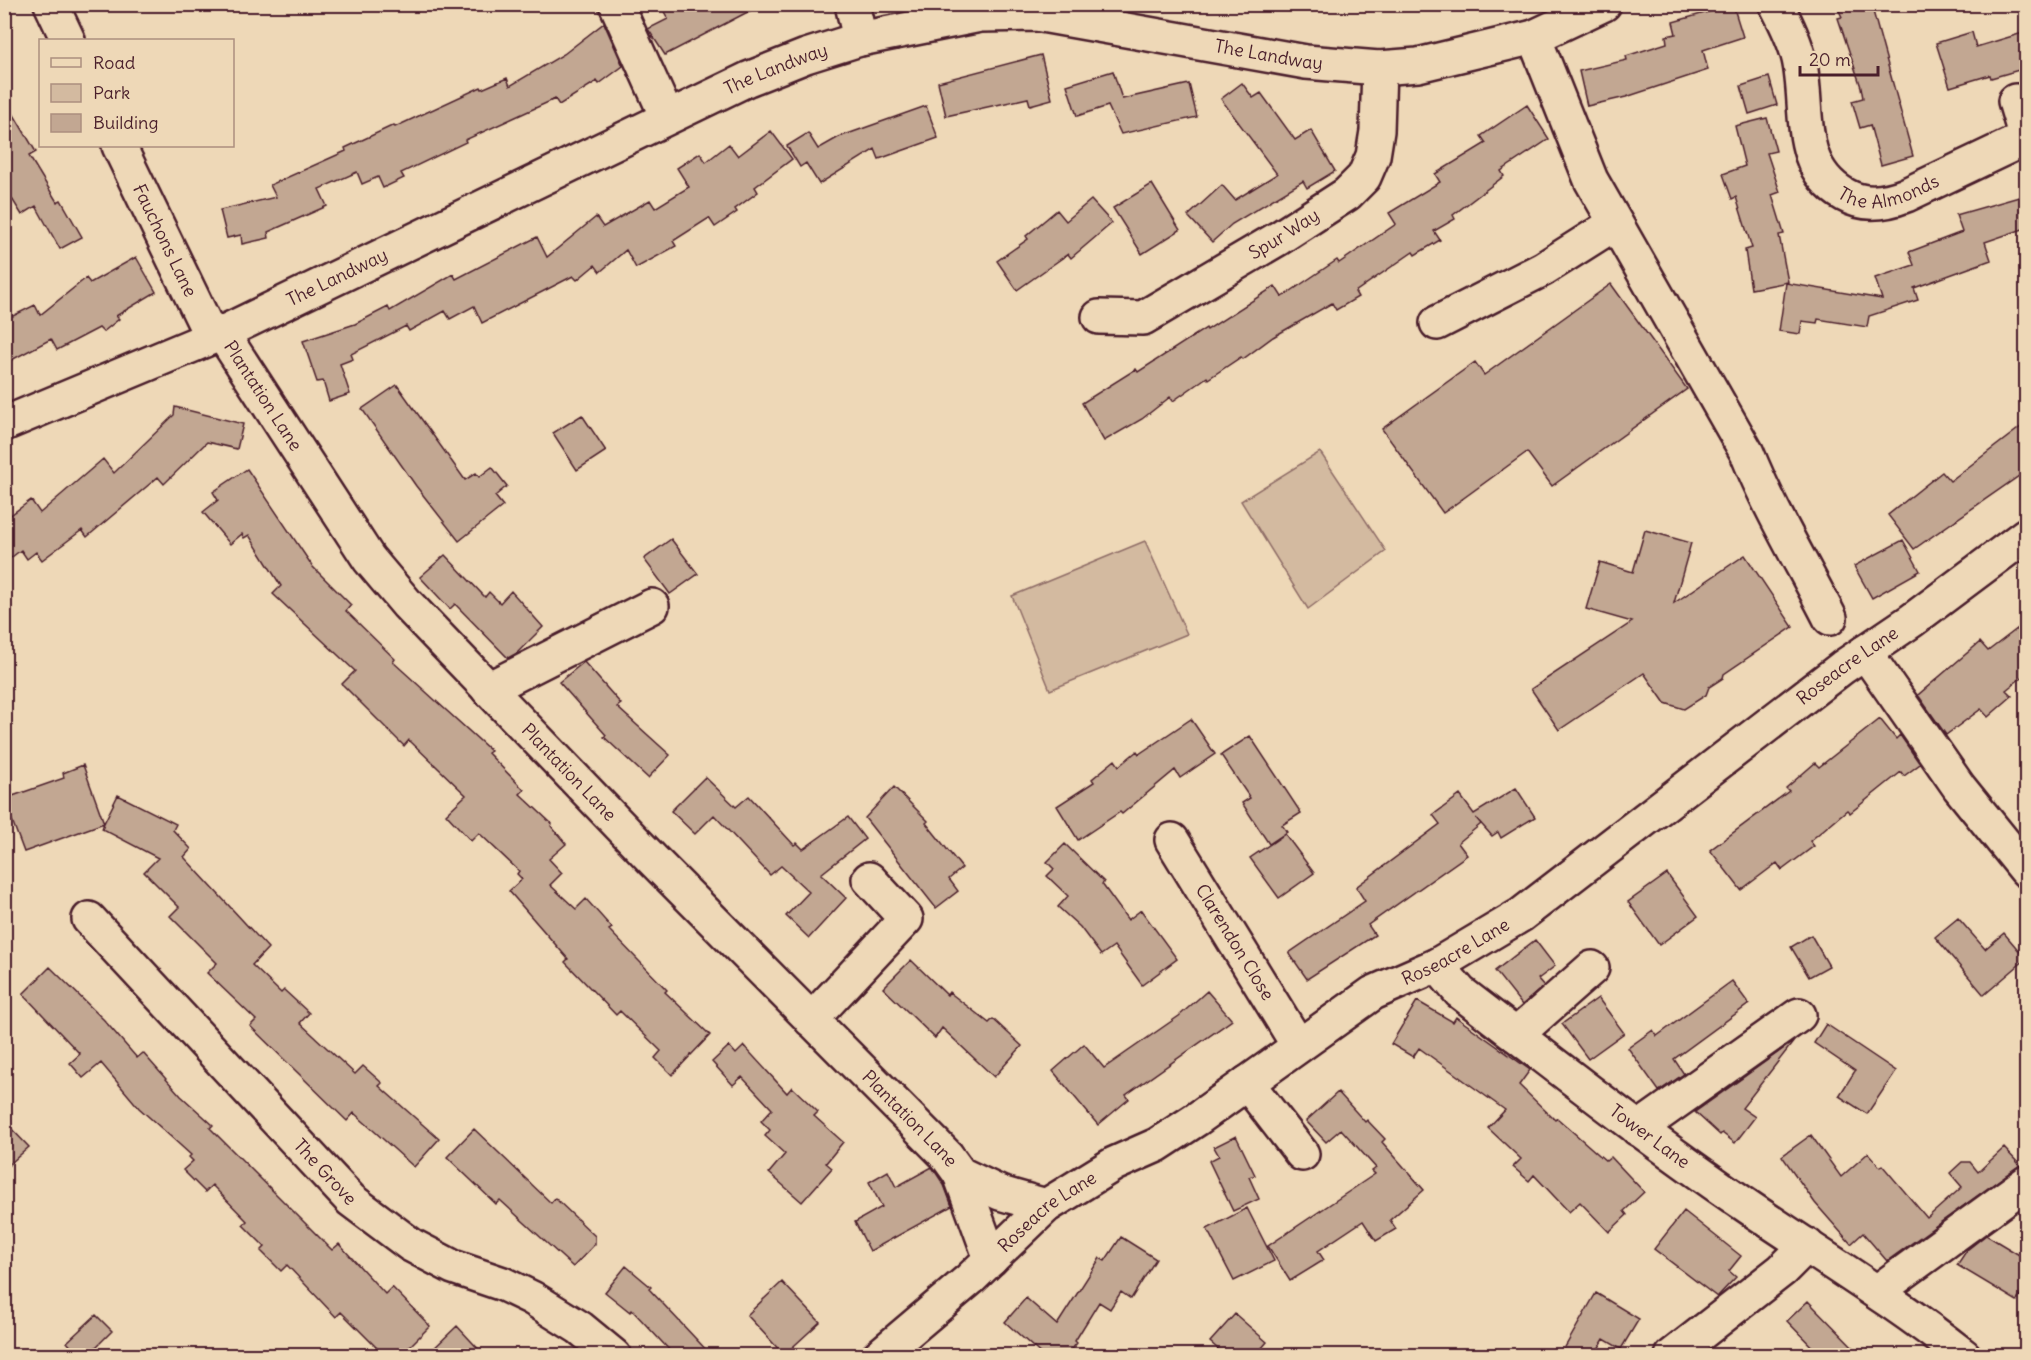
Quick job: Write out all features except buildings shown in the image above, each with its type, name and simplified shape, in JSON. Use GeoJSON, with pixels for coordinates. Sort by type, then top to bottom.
{"type":"FeatureCollection","features":[{"type":"Feature","properties":{"kind":"street"},"geometry":{"type":"LineString","coordinates":[[51,4],[68,39]]}},
{"type":"Feature","properties":{"kind":"street"},"geometry":{"type":"LineString","coordinates":[[616,4],[667,117]]}},
{"type":"Feature","properties":{"kind":"street"},"geometry":{"type":"LineString","coordinates":[[852,4],[860,39]]}},
{"type":"Feature","properties":{"kind":"street","name":"The Landway"},"geometry":{"type":"LineString","coordinates":[[4,424],[216,335],[748,79],[806,56],[860,39],[980,15],[1036,14],[1306,62],[1379,68],[1445,60],[1534,37],[1604,4]]}},
{"type":"Feature","properties":{"kind":"street","name":"The Almonds"},"geometry":{"type":"LineString","coordinates":[[1776,4],[1799,56],[1803,83],[1803,120],[1814,166],[1831,187],[1857,202],[1889,201],[1906,195],[2026,138],[2014,101]]}},
{"type":"Feature","properties":{"kind":"street"},"geometry":{"type":"LineString","coordinates":[[1534,37],[1591,180],[1614,224],[1747,453],[1766,501],[1789,537],[1830,618]]}},
{"type":"Feature","properties":{"kind":"street","name":"Spur Way"},"geometry":{"type":"LineString","coordinates":[[1099,317],[1143,318],[1279,238],[1347,194],[1364,177],[1373,156],[1377,131],[1379,68]]}},
{"type":"Feature","properties":{"kind":"street","name":"Fauchons Lane"},"geometry":{"type":"LineString","coordinates":[[120,147],[216,335]]}},
{"type":"Feature","properties":{"kind":"street"},"geometry":{"type":"LineString","coordinates":[[1437,323],[1543,269],[1614,224]]}},
{"type":"Feature","properties":{"kind":"street","name":"Plantation Lane"},"geometry":{"type":"LineString","coordinates":[[216,335],[369,559],[488,689],[947,1156],[960,1174],[991,1259]]}},
{"type":"Feature","properties":{"kind":"street","name":"Roseacre Lane"},"geometry":{"type":"LineString","coordinates":[[879,1356],[910,1332],[1046,1206],[1114,1164],[1157,1146],[1373,993],[1437,965],[1521,915],[1866,652],[2026,535]]}},
{"type":"Feature","properties":{"kind":"street"},"geometry":{"type":"LineString","coordinates":[[488,689],[652,606]]}},
{"type":"Feature","properties":{"kind":"street"},"geometry":{"type":"LineString","coordinates":[[1866,652],[1959,787],[2026,870]]}},
{"type":"Feature","properties":{"kind":"street","name":"Clarendon Close"},"geometry":{"type":"LineString","coordinates":[[1172,840],[1298,1045]]}},
{"type":"Feature","properties":{"kind":"street"},"geometry":{"type":"LineString","coordinates":[[811,1020],[906,919],[869,879]]}},
{"type":"Feature","properties":{"kind":"street","name":"The Grove"},"geometry":{"type":"LineString","coordinates":[[89,919],[351,1200],[411,1245],[453,1267],[504,1284],[532,1298],[580,1328],[614,1356]]}},
{"type":"Feature","properties":{"kind":"street","name":"Tower Lane"},"geometry":{"type":"LineString","coordinates":[[1437,965],[1460,992],[1638,1129],[1878,1291],[1964,1356]]}},
{"type":"Feature","properties":{"kind":"street"},"geometry":{"type":"LineString","coordinates":[[1516,1035],[1592,968]]}},
{"type":"Feature","properties":{"kind":"street"},"geometry":{"type":"LineString","coordinates":[[1638,1129],[1798,1015]]}},
{"type":"Feature","properties":{"kind":"street"},"geometry":{"type":"LineString","coordinates":[[1247,1083],[1302,1154]]}},
{"type":"Feature","properties":{"kind":"street","name":"Plantation Lane"},"geometry":{"type":"LineString","coordinates":[[960,1174],[1000,1193],[1046,1206]]}},
{"type":"Feature","properties":{"kind":"street"},"geometry":{"type":"LineString","coordinates":[[1878,1291],[2026,1183]]}},
{"type":"Feature","properties":{"kind":"street"},"geometry":{"type":"LineString","coordinates":[[1672,1356],[1782,1270],[1807,1245]]}},
{"type":"Feature","properties":{"kind":"green space"},"geometry":{"type":"Polygon","coordinates":[[[1320,452],[1386,551],[1308,609],[1241,501],[1320,452]]]}},
{"type":"Feature","properties":{"kind":"green space"},"geometry":{"type":"Polygon","coordinates":[[[1145,541],[1187,634],[1050,690],[1012,596],[1145,541]]]}}]}
